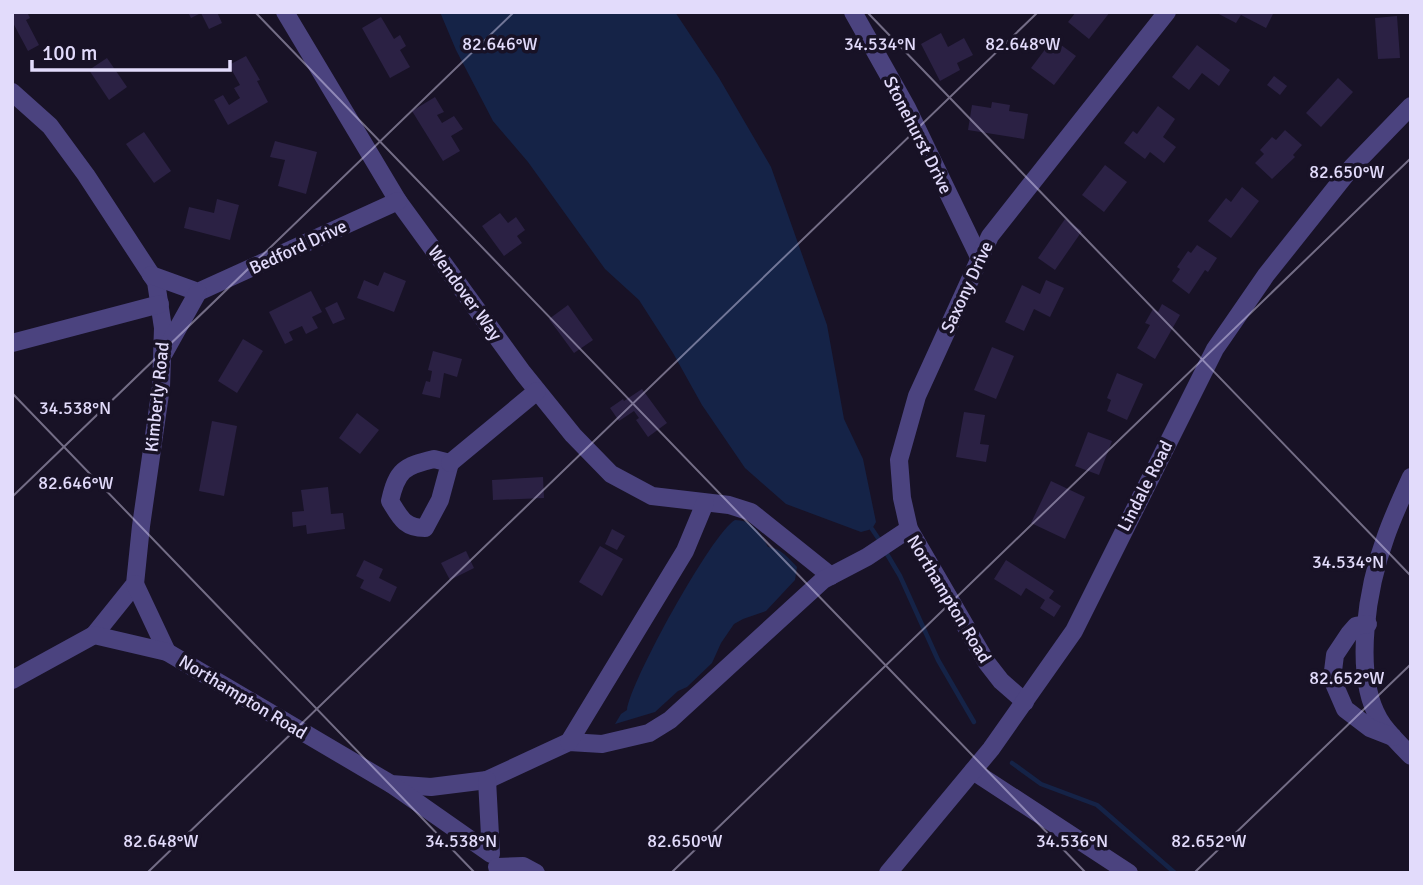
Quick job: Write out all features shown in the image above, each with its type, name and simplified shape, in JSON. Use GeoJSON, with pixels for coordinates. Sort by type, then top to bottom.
{"type":"FeatureCollection","features":[{"type":"Feature","properties":{"kind":"street","name":"Wendover Way"},"geometry":{"type":"LineString","coordinates":[[285,12],[398,201],[537,391],[573,435],[611,474],[652,496],[705,503]]}},
{"type":"Feature","properties":{"kind":"street","name":"Stonehurst Drive"},"geometry":{"type":"LineString","coordinates":[[853,12],[907,108],[979,259]]}},
{"type":"Feature","properties":{"kind":"street","name":"Saxony Drive"},"geometry":{"type":"LineString","coordinates":[[902,533],[900,460],[917,396],[990,236],[1167,12]]}},
{"type":"Feature","properties":{"kind":"street","name":"Kimberly Road"},"geometry":{"type":"LineString","coordinates":[[12,92],[50,126],[86,175],[156,282],[163,328],[161,387],[135,584]]}},
{"type":"Feature","properties":{"kind":"street","name":"Lindale Road"},"geometry":{"type":"LineString","coordinates":[[888,873],[973,771],[1074,631],[1215,349],[1266,275],[1352,167],[1411,106]]}},
{"type":"Feature","properties":{"kind":"street","name":"Bedford Drive"},"geometry":{"type":"LineString","coordinates":[[198,292],[398,201]]}},
{"type":"Feature","properties":{"kind":"street"},"geometry":{"type":"LineString","coordinates":[[151,275],[198,292],[163,355]]}},
{"type":"Feature","properties":{"kind":"street"},"geometry":{"type":"LineString","coordinates":[[12,343],[160,304]]}},
{"type":"Feature","properties":{"kind":"street"},"geometry":{"type":"LineString","coordinates":[[450,463],[537,391]]}},
{"type":"Feature","properties":{"kind":"street"},"geometry":{"type":"LineString","coordinates":[[1411,477],[1385,538],[1370,597],[1364,653],[1369,694],[1379,719],[1411,755]]}},
{"type":"Feature","properties":{"kind":"street"},"geometry":{"type":"LineString","coordinates":[[569,742],[685,551],[705,503],[729,505],[751,512],[831,576]]}},
{"type":"Feature","properties":{"kind":"street","name":"Northampton Road"},"geometry":{"type":"LineString","coordinates":[[391,784],[431,787],[487,780],[569,742],[602,744],[649,733],[670,720],[831,576],[867,557],[902,533],[987,663],[1001,681],[1025,702]]}},
{"type":"Feature","properties":{"kind":"street"},"geometry":{"type":"LineString","coordinates":[[12,680],[94,635],[135,584],[167,652]]}},
{"type":"Feature","properties":{"kind":"street"},"geometry":{"type":"LineString","coordinates":[[1368,624],[1356,626],[1335,655],[1332,679],[1345,709],[1370,728],[1393,737]]}},
{"type":"Feature","properties":{"kind":"street","name":"Northampton Road"},"geometry":{"type":"LineString","coordinates":[[94,635],[167,652],[391,784],[496,864]]}},
{"type":"Feature","properties":{"kind":"street"},"geometry":{"type":"LineString","coordinates":[[973,771],[1129,873]]}},
{"type":"Feature","properties":{"kind":"street"},"geometry":{"type":"LineString","coordinates":[[487,780],[496,864],[523,866],[536,873]]}},
{"type":"Feature","properties":{"kind":"water"},"geometry":{"type":"Polygon","coordinates":[[[440,12],[675,12],[719,78],[771,167],[827,325],[844,419],[863,459],[876,522],[872,529],[861,532],[786,504],[745,468],[702,405],[639,300],[605,269],[528,162],[493,121],[456,50],[440,12]]]}},
{"type":"Feature","properties":{"kind":"water"},"geometry":{"type":"Polygon","coordinates":[[[735,520],[752,525],[768,547],[777,549],[797,567],[795,580],[766,611],[734,624],[712,663],[687,687],[678,691],[655,712],[615,724],[627,710],[656,641],[692,578],[709,551],[735,520]]]}},
{"type":"Feature","properties":{"kind":"building"},"geometry":{"type":"Polygon","coordinates":[[[12,12],[27,12],[30,18],[26,20],[39,45],[28,51],[12,21],[12,12]]]}},
{"type":"Feature","properties":{"kind":"building"},"geometry":{"type":"Polygon","coordinates":[[[188,12],[217,12],[222,23],[209,29],[201,13],[191,18],[188,12]]]}},
{"type":"Feature","properties":{"kind":"building"},"geometry":{"type":"Polygon","coordinates":[[[1076,12],[1110,12],[1089,39],[1068,22],[1076,12]]]}},
{"type":"Feature","properties":{"kind":"building"},"geometry":{"type":"Polygon","coordinates":[[[1215,12],[1273,14],[1266,28],[1241,15],[1236,23],[1215,12]]]}},
{"type":"Feature","properties":{"kind":"building"},"geometry":{"type":"Polygon","coordinates":[[[1397,16],[1400,58],[1378,59],[1375,18],[1397,16]]]}},
{"type":"Feature","properties":{"kind":"building"},"geometry":{"type":"Polygon","coordinates":[[[381,17],[394,39],[400,35],[406,46],[400,50],[410,67],[390,78],[362,28],[381,17]]]}},
{"type":"Feature","properties":{"kind":"building"},"geometry":{"type":"Polygon","coordinates":[[[941,33],[948,47],[964,38],[973,55],[957,63],[960,70],[940,81],[921,44],[941,33]]]}},
{"type":"Feature","properties":{"kind":"building"},"geometry":{"type":"Polygon","coordinates":[[[1053,39],[1076,56],[1054,85],[1031,68],[1053,39]]]}},
{"type":"Feature","properties":{"kind":"building"},"geometry":{"type":"Polygon","coordinates":[[[1197,45],[1230,70],[1219,86],[1202,73],[1189,90],[1172,77],[1197,45]]]}},
{"type":"Feature","properties":{"kind":"building"},"geometry":{"type":"Polygon","coordinates":[[[246,56],[260,80],[257,81],[268,102],[228,125],[214,100],[223,95],[229,105],[240,98],[234,88],[240,85],[229,65],[246,56]]]}},
{"type":"Feature","properties":{"kind":"building"},"geometry":{"type":"Polygon","coordinates":[[[107,58],[127,87],[109,100],[89,70],[107,58]]]}},
{"type":"Feature","properties":{"kind":"building"},"geometry":{"type":"Polygon","coordinates":[[[1274,76],[1287,86],[1280,95],[1267,85],[1274,76]]]}},
{"type":"Feature","properties":{"kind":"building"},"geometry":{"type":"Polygon","coordinates":[[[1338,78],[1353,92],[1321,127],[1306,113],[1338,78]]]}},
{"type":"Feature","properties":{"kind":"building"},"geometry":{"type":"Polygon","coordinates":[[[435,97],[444,112],[437,115],[442,123],[454,116],[463,129],[451,136],[460,151],[443,161],[412,111],[435,97]]]}},
{"type":"Feature","properties":{"kind":"building"},"geometry":{"type":"Polygon","coordinates":[[[992,102],[1010,105],[1009,111],[1028,114],[1024,139],[968,130],[972,105],[991,108],[992,102]]]}},
{"type":"Feature","properties":{"kind":"building"},"geometry":{"type":"Polygon","coordinates":[[[1158,106],[1175,119],[1163,137],[1176,147],[1164,163],[1150,152],[1145,159],[1124,143],[1133,131],[1137,134],[1158,106]]]}},
{"type":"Feature","properties":{"kind":"building"},"geometry":{"type":"Polygon","coordinates":[[[1285,130],[1302,145],[1293,155],[1295,157],[1272,179],[1255,163],[1264,154],[1260,150],[1272,137],[1276,140],[1285,130]]]}},
{"type":"Feature","properties":{"kind":"building"},"geometry":{"type":"Polygon","coordinates":[[[144,132],[171,171],[154,183],[126,144],[144,132]]]}},
{"type":"Feature","properties":{"kind":"building"},"geometry":{"type":"Polygon","coordinates":[[[275,141],[317,152],[306,194],[278,186],[285,160],[270,157],[275,141]]]}},
{"type":"Feature","properties":{"kind":"building"},"geometry":{"type":"Polygon","coordinates":[[[1105,165],[1127,182],[1104,212],[1082,195],[1105,165]]]}},
{"type":"Feature","properties":{"kind":"building"},"geometry":{"type":"Polygon","coordinates":[[[1242,187],[1259,201],[1231,238],[1208,221],[1226,198],[1231,202],[1242,187]]]}},
{"type":"Feature","properties":{"kind":"building"},"geometry":{"type":"Polygon","coordinates":[[[217,199],[239,205],[230,240],[184,228],[189,207],[214,213],[217,199]]]}},
{"type":"Feature","properties":{"kind":"building"},"geometry":{"type":"Polygon","coordinates":[[[500,213],[508,223],[516,217],[525,230],[517,236],[522,243],[504,256],[482,226],[500,213]]]}},
{"type":"Feature","properties":{"kind":"building"},"geometry":{"type":"Polygon","coordinates":[[[1065,219],[1082,231],[1055,270],[1038,258],[1065,219]]]}},
{"type":"Feature","properties":{"kind":"building"},"geometry":{"type":"Polygon","coordinates":[[[1197,245],[1217,258],[1208,272],[1205,270],[1189,294],[1172,281],[1180,269],[1177,267],[1188,251],[1191,253],[1197,245]]]}},
{"type":"Feature","properties":{"kind":"building"},"geometry":{"type":"Polygon","coordinates":[[[384,272],[406,281],[394,312],[357,298],[364,280],[378,286],[384,272]]]}},
{"type":"Feature","properties":{"kind":"building"},"geometry":{"type":"Polygon","coordinates":[[[1046,280],[1064,288],[1050,317],[1034,309],[1024,331],[1005,322],[1022,285],[1040,294],[1046,280]]]}},
{"type":"Feature","properties":{"kind":"building"},"geometry":{"type":"Polygon","coordinates":[[[311,291],[322,312],[312,317],[318,328],[306,334],[302,326],[289,332],[293,340],[285,344],[269,312],[311,291]]]}},
{"type":"Feature","properties":{"kind":"building"},"geometry":{"type":"Polygon","coordinates":[[[337,302],[345,319],[333,324],[325,308],[337,302]]]}},
{"type":"Feature","properties":{"kind":"building"},"geometry":{"type":"Polygon","coordinates":[[[1162,304],[1180,315],[1155,359],[1137,348],[1150,325],[1145,323],[1153,309],[1158,312],[1162,304]]]}},
{"type":"Feature","properties":{"kind":"building"},"geometry":{"type":"Polygon","coordinates":[[[568,305],[593,340],[574,353],[549,319],[568,305]]]}},
{"type":"Feature","properties":{"kind":"building"},"geometry":{"type":"Polygon","coordinates":[[[243,339],[263,351],[237,393],[218,381],[243,339]]]}},
{"type":"Feature","properties":{"kind":"building"},"geometry":{"type":"Polygon","coordinates":[[[992,347],[1014,356],[996,399],[974,390],[992,347]]]}},
{"type":"Feature","properties":{"kind":"building"},"geometry":{"type":"Polygon","coordinates":[[[433,351],[462,359],[457,377],[444,373],[440,398],[422,394],[426,381],[430,382],[432,371],[428,370],[433,351]]]}},
{"type":"Feature","properties":{"kind":"building"},"geometry":{"type":"Polygon","coordinates":[[[1117,373],[1143,384],[1127,420],[1107,411],[1111,400],[1107,398],[1117,373]]]}},
{"type":"Feature","properties":{"kind":"building"},"geometry":{"type":"Polygon","coordinates":[[[642,389],[667,423],[648,437],[636,420],[639,418],[634,411],[619,421],[610,408],[642,389]]]}},
{"type":"Feature","properties":{"kind":"building"},"geometry":{"type":"Polygon","coordinates":[[[964,412],[985,415],[980,444],[989,445],[986,462],[956,457],[964,412]]]}},
{"type":"Feature","properties":{"kind":"building"},"geometry":{"type":"Polygon","coordinates":[[[357,413],[379,430],[360,454],[339,438],[357,413]]]}},
{"type":"Feature","properties":{"kind":"building"},"geometry":{"type":"Polygon","coordinates":[[[212,421],[237,426],[224,496],[199,491],[212,421]]]}},
{"type":"Feature","properties":{"kind":"building"},"geometry":{"type":"Polygon","coordinates":[[[1088,432],[1112,441],[1099,475],[1075,466],[1088,432]]]}},
{"type":"Feature","properties":{"kind":"building"},"geometry":{"type":"Polygon","coordinates":[[[543,477],[544,498],[493,500],[492,480],[543,477]]]}},
{"type":"Feature","properties":{"kind":"building"},"geometry":{"type":"Polygon","coordinates":[[[1051,481],[1085,497],[1065,539],[1031,523],[1051,481]]]}},
{"type":"Feature","properties":{"kind":"building"},"geometry":{"type":"Polygon","coordinates":[[[328,487],[331,514],[343,513],[345,529],[307,534],[306,525],[293,527],[292,512],[304,511],[301,490],[328,487]]]}},
{"type":"Feature","properties":{"kind":"building"},"geometry":{"type":"Polygon","coordinates":[[[612,529],[625,536],[617,550],[605,544],[612,529]]]}},
{"type":"Feature","properties":{"kind":"building"},"geometry":{"type":"Polygon","coordinates":[[[600,546],[623,559],[602,596],[579,582],[600,546]]]}},
{"type":"Feature","properties":{"kind":"building"},"geometry":{"type":"Polygon","coordinates":[[[466,551],[474,568],[450,580],[441,563],[466,551]]]}},
{"type":"Feature","properties":{"kind":"building"},"geometry":{"type":"Polygon","coordinates":[[[364,560],[383,569],[379,578],[397,587],[390,602],[360,588],[364,580],[356,576],[364,560]]]}},
{"type":"Feature","properties":{"kind":"building"},"geometry":{"type":"Polygon","coordinates":[[[1006,560],[1054,591],[1049,598],[1061,606],[1054,617],[1040,608],[1045,600],[1026,588],[1021,596],[994,579],[1006,560]]]}},
{"type":"Feature","properties":{"kind":"waterway"},"geometry":{"type":"LineString","coordinates":[[872,529],[880,541]]}},
{"type":"Feature","properties":{"kind":"waterway"},"geometry":{"type":"LineString","coordinates":[[884,549],[900,576],[938,660],[974,722]]}},
{"type":"Feature","properties":{"kind":"waterway"},"geometry":{"type":"LineString","coordinates":[[1012,763],[1041,784],[1097,805],[1175,873]]}}]}
